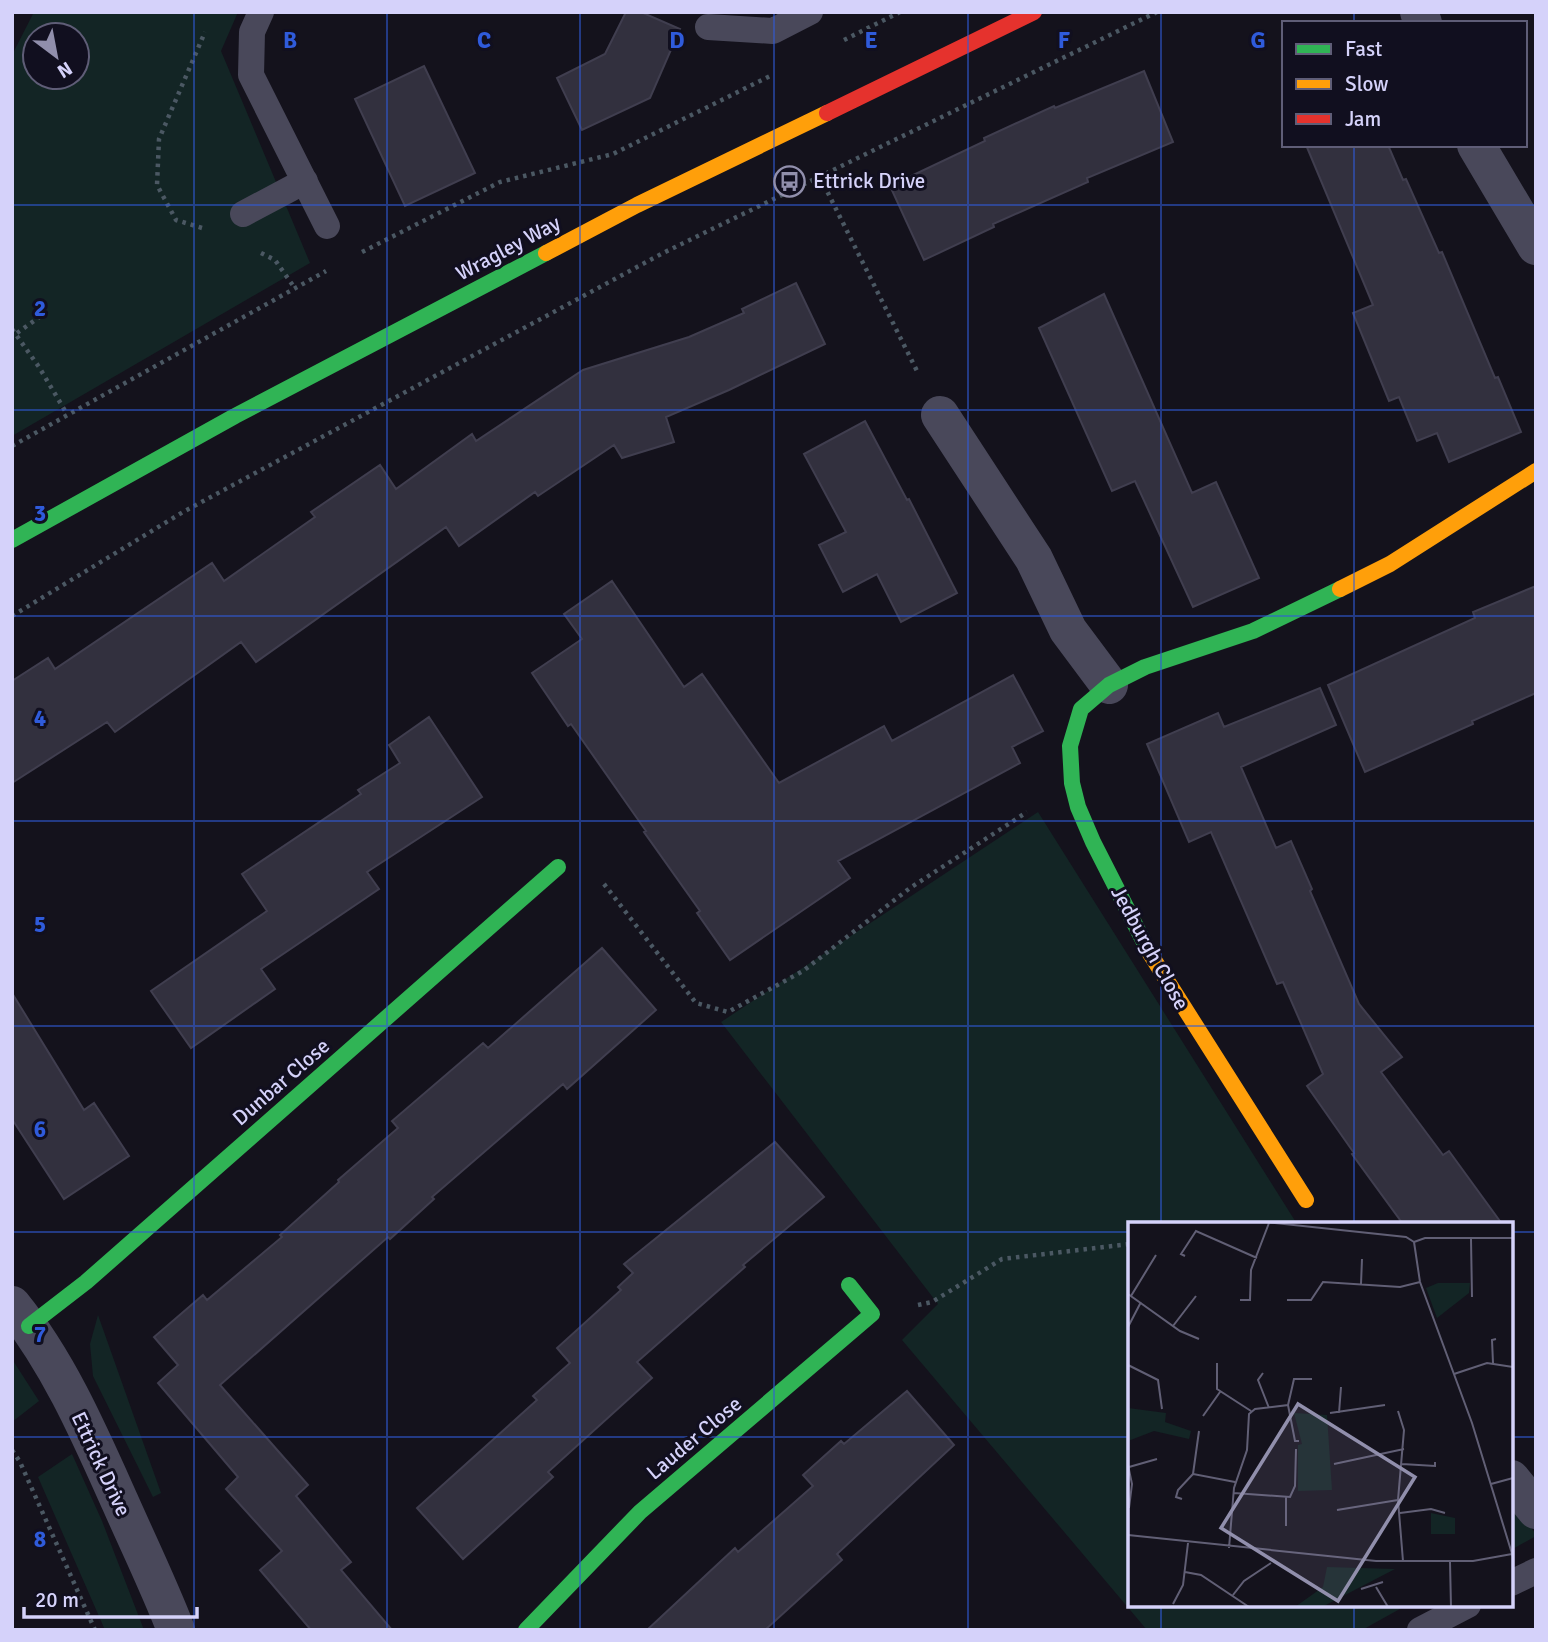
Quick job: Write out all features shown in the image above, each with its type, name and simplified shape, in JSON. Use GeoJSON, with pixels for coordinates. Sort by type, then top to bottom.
{"type":"FeatureCollection","features":[{"type":"Feature","properties":{"kind":"street","name":"Wragley Way"},"geometry":{"type":"LineString","coordinates":[[12,540],[235,416],[625,211],[1034,12]]}},
{"type":"Feature","properties":{"kind":"street"},"geometry":{"type":"LineString","coordinates":[[1477,147],[1536,246]]}},
{"type":"Feature","properties":{"kind":"street"},"geometry":{"type":"LineString","coordinates":[[940,415],[1034,559],[1068,630],[1109,685]]}},
{"type":"Feature","properties":{"kind":"street","name":"Jedburgh Close"},"geometry":{"type":"LineString","coordinates":[[1306,1200],[1157,968],[1093,842],[1078,807],[1072,783],[1070,746],[1081,709],[1109,685],[1145,667],[1253,631],[1390,564],[1536,471]]}},
{"type":"Feature","properties":{"kind":"street","name":"Dunbar Close"},"geometry":{"type":"LineString","coordinates":[[20,1315],[86,1282],[558,867]]}},
{"type":"Feature","properties":{"kind":"street"},"geometry":{"type":"LineString","coordinates":[[849,1285],[872,1314]]}},
{"type":"Feature","properties":{"kind":"street","name":"Lauder Close"},"geometry":{"type":"LineString","coordinates":[[526,1630],[640,1512],[872,1314]]}},
{"type":"Feature","properties":{"kind":"street","name":"Ettrick Drive"},"geometry":{"type":"LineString","coordinates":[[20,1315],[86,1426],[163,1595],[176,1630]]}},
{"type":"Feature","properties":{"kind":"street"},"geometry":{"type":"LineString","coordinates":[[1513,1481],[1536,1510]]}},
{"type":"Feature","properties":{"kind":"lane"},"geometry":{"type":"LineString","coordinates":[[261,12],[252,32],[251,75],[327,226]]}},
{"type":"Feature","properties":{"kind":"lane"},"geometry":{"type":"LineString","coordinates":[[708,27],[773,31],[810,12]]}},
{"type":"Feature","properties":{"kind":"lane"},"geometry":{"type":"LineString","coordinates":[[243,214],[305,181]]}},
{"type":"Feature","properties":{"kind":"lane"},"geometry":{"type":"LineString","coordinates":[[1513,1582],[1536,1571]]}},
{"type":"Feature","properties":{"kind":"lane"},"geometry":{"type":"LineString","coordinates":[[1420,1630],[1464,1607]]}},
{"type":"Feature","properties":{"kind":"path"},"geometry":{"type":"LineString","coordinates":[[838,43],[900,12]]}},
{"type":"Feature","properties":{"kind":"path"},"geometry":{"type":"LineString","coordinates":[[12,616],[183,512],[663,253],[1157,12]]}},
{"type":"Feature","properties":{"kind":"path"},"geometry":{"type":"LineString","coordinates":[[209,24],[159,139],[157,185],[176,220],[212,232]]}},
{"type":"Feature","properties":{"kind":"path"},"geometry":{"type":"LineString","coordinates":[[355,256],[500,182],[613,154],[775,74]]}},
{"type":"Feature","properties":{"kind":"path"},"geometry":{"type":"LineString","coordinates":[[820,177],[940,415]]}},
{"type":"Feature","properties":{"kind":"path"},"geometry":{"type":"LineString","coordinates":[[255,250],[275,260],[294,287]]}},
{"type":"Feature","properties":{"kind":"path"},"geometry":{"type":"LineString","coordinates":[[12,446],[331,268]]}},
{"type":"Feature","properties":{"kind":"path"},"geometry":{"type":"LineString","coordinates":[[45,313],[15,331],[67,414]]}},
{"type":"Feature","properties":{"kind":"path"},"geometry":{"type":"LineString","coordinates":[[558,867],[584,858],[696,1003],[728,1012],[803,971],[910,888],[1072,783]]}},
{"type":"Feature","properties":{"kind":"path"},"geometry":{"type":"LineString","coordinates":[[872,1314],[932,1303],[1002,1259],[1128,1244]]}},
{"type":"Feature","properties":{"kind":"path"},"geometry":{"type":"LineString","coordinates":[[12,1450],[20,1462],[94,1630]]}},
{"type":"Feature","properties":{"kind":"shaded area"},"geometry":{"type":"Polygon","coordinates":[[[34,12],[238,12],[221,51],[310,263],[12,436],[12,55],[21,37],[21,91],[91,91],[91,21],[29,21],[34,12]]]}},
{"type":"Feature","properties":{"kind":"shaded area"},"geometry":{"type":"Polygon","coordinates":[[[1038,812],[1296,1222],[1128,1222],[1128,1607],[1403,1607],[1362,1630],[1147,1630],[902,1340],[938,1304],[721,1022],[1038,812]]]}},
{"type":"Feature","properties":{"kind":"shaded area"},"geometry":{"type":"Polygon","coordinates":[[[98,1315],[161,1493],[153,1497],[93,1376],[90,1344],[98,1315]]]}},
{"type":"Feature","properties":{"kind":"shaded area"},"geometry":{"type":"Polygon","coordinates":[[[12,1359],[39,1401],[12,1422],[12,1359]]]}},
{"type":"Feature","properties":{"kind":"shaded area"},"geometry":{"type":"Polygon","coordinates":[[[72,1454],[102,1521],[144,1630],[105,1630],[38,1477],[72,1454]]]}},
{"type":"Feature","properties":{"kind":"shaded area"},"geometry":{"type":"Polygon","coordinates":[[[1513,1505],[1536,1534],[1513,1549],[1513,1505]]]}},
{"type":"Feature","properties":{"kind":"building"},"geometry":{"type":"Polygon","coordinates":[[[626,12],[641,12],[680,29],[650,98],[582,130],[557,78],[605,54],[626,12]]]}},
{"type":"Feature","properties":{"kind":"building"},"geometry":{"type":"Polygon","coordinates":[[[424,66],[475,173],[405,206],[355,99],[424,66]]]}},
{"type":"Feature","properties":{"kind":"building"},"geometry":{"type":"Polygon","coordinates":[[[1144,71],[1173,142],[1087,178],[1088,182],[993,224],[994,227],[924,260],[890,186],[1054,106],[1055,108],[1144,71]]]}},
{"type":"Feature","properties":{"kind":"building"},"geometry":{"type":"Polygon","coordinates":[[[1307,147],[1389,147],[1439,253],[1442,252],[1495,378],[1498,377],[1521,432],[1449,462],[1437,433],[1417,441],[1399,397],[1389,401],[1353,313],[1373,305],[1307,147]]]}},
{"type":"Feature","properties":{"kind":"building"},"geometry":{"type":"Polygon","coordinates":[[[796,283],[825,344],[666,417],[674,442],[622,458],[614,445],[538,496],[535,492],[459,546],[446,527],[256,662],[241,642],[115,732],[107,722],[12,783],[12,681],[48,658],[55,669],[212,563],[224,581],[315,517],[311,512],[380,465],[396,489],[472,434],[476,441],[583,370],[689,337],[744,313],[742,309],[796,283]]]}},
{"type":"Feature","properties":{"kind":"building"},"geometry":{"type":"Polygon","coordinates":[[[1104,294],[1192,493],[1216,482],[1259,578],[1193,607],[1135,481],[1112,491],[1039,328],[1104,294]]]}},
{"type":"Feature","properties":{"kind":"building"},"geometry":{"type":"Polygon","coordinates":[[[865,421],[957,593],[901,622],[877,574],[843,592],[819,545],[846,532],[804,454],[865,421]]]}},
{"type":"Feature","properties":{"kind":"building"},"geometry":{"type":"Polygon","coordinates":[[[612,581],[684,687],[702,674],[779,783],[884,726],[892,741],[1013,675],[1043,731],[1012,747],[1020,763],[838,861],[850,878],[730,960],[697,913],[700,911],[644,832],[646,831],[532,673],[582,639],[564,614],[612,581]]]}},
{"type":"Feature","properties":{"kind":"building"},"geometry":{"type":"Polygon","coordinates":[[[1536,586],[1536,693],[1365,772],[1328,685],[1475,618],[1473,612],[1536,586]]]}},
{"type":"Feature","properties":{"kind":"building"},"geometry":{"type":"Polygon","coordinates":[[[1320,688],[1336,725],[1241,767],[1276,848],[1291,841],[1359,1004],[1402,1057],[1381,1072],[1443,1155],[1449,1151],[1501,1222],[1402,1222],[1307,1086],[1323,1074],[1283,982],[1277,984],[1211,832],[1189,842],[1147,744],[1218,713],[1224,727],[1320,688]]]}},
{"type":"Feature","properties":{"kind":"building"},"geometry":{"type":"Polygon","coordinates":[[[429,717],[482,797],[367,872],[379,889],[261,969],[275,989],[191,1048],[151,991],[267,911],[242,874],[361,794],[358,790],[400,763],[389,745],[429,717]]]}},
{"type":"Feature","properties":{"kind":"building"},"geometry":{"type":"Polygon","coordinates":[[[602,948],[656,1010],[567,1089],[563,1084],[432,1197],[434,1199],[390,1239],[388,1237],[220,1385],[308,1485],[296,1496],[351,1562],[341,1570],[392,1630],[311,1630],[260,1570],[282,1551],[226,1489],[238,1477],[158,1383],[178,1365],[154,1337],[203,1295],[207,1300],[282,1237],[280,1235],[339,1182],[338,1180],[398,1128],[392,1121],[483,1043],[488,1048],[602,948]]]}},
{"type":"Feature","properties":{"kind":"building"},"geometry":{"type":"Polygon","coordinates":[[[12,993],[84,1110],[94,1103],[129,1156],[64,1199],[12,1119],[12,993]]]}},
{"type":"Feature","properties":{"kind":"building"},"geometry":{"type":"Polygon","coordinates":[[[775,1142],[824,1197],[743,1265],[745,1267],[637,1362],[652,1378],[548,1472],[553,1477],[463,1559],[417,1508],[537,1400],[533,1396],[570,1363],[557,1348],[621,1290],[618,1287],[633,1273],[624,1264],[775,1142]]]}},
{"type":"Feature","properties":{"kind":"building"},"geometry":{"type":"Polygon","coordinates":[[[907,1391],[954,1445],[837,1554],[842,1560],[765,1630],[647,1630],[735,1548],[738,1552],[813,1486],[803,1475],[841,1441],[844,1444],[907,1391]]]}},
{"type":"Feature","properties":{"kind":"traffic: fast"},"geometry":{"type":"LineString","coordinates":[[12,540],[235,416],[546,253]]}},
{"type":"Feature","properties":{"kind":"traffic: fast"},"geometry":{"type":"LineString","coordinates":[[1149,952],[1078,807],[1072,783],[1070,746],[1081,709],[1109,685],[1145,667],[1253,631],[1340,589]]}},
{"type":"Feature","properties":{"kind":"traffic: fast"},"geometry":{"type":"LineString","coordinates":[[29,1326],[86,1282],[558,867]]}},
{"type":"Feature","properties":{"kind":"traffic: fast"},"geometry":{"type":"LineString","coordinates":[[526,1630],[640,1512],[872,1314],[849,1285]]}},
{"type":"Feature","properties":{"kind":"traffic: slow"},"geometry":{"type":"LineString","coordinates":[[546,253],[637,205],[827,113]]}},
{"type":"Feature","properties":{"kind":"traffic: slow"},"geometry":{"type":"LineString","coordinates":[[1340,589],[1390,564],[1536,471]]}},
{"type":"Feature","properties":{"kind":"traffic: slow"},"geometry":{"type":"LineString","coordinates":[[1149,952],[1306,1200]]}},
{"type":"Feature","properties":{"kind":"traffic: jam"},"geometry":{"type":"LineString","coordinates":[[827,113],[1034,12]]}},
{"type":"Feature","properties":{"kind":"place","name":"Ettrick Drive"},"geometry":{"type":"Point","coordinates":[790,181]}}]}
